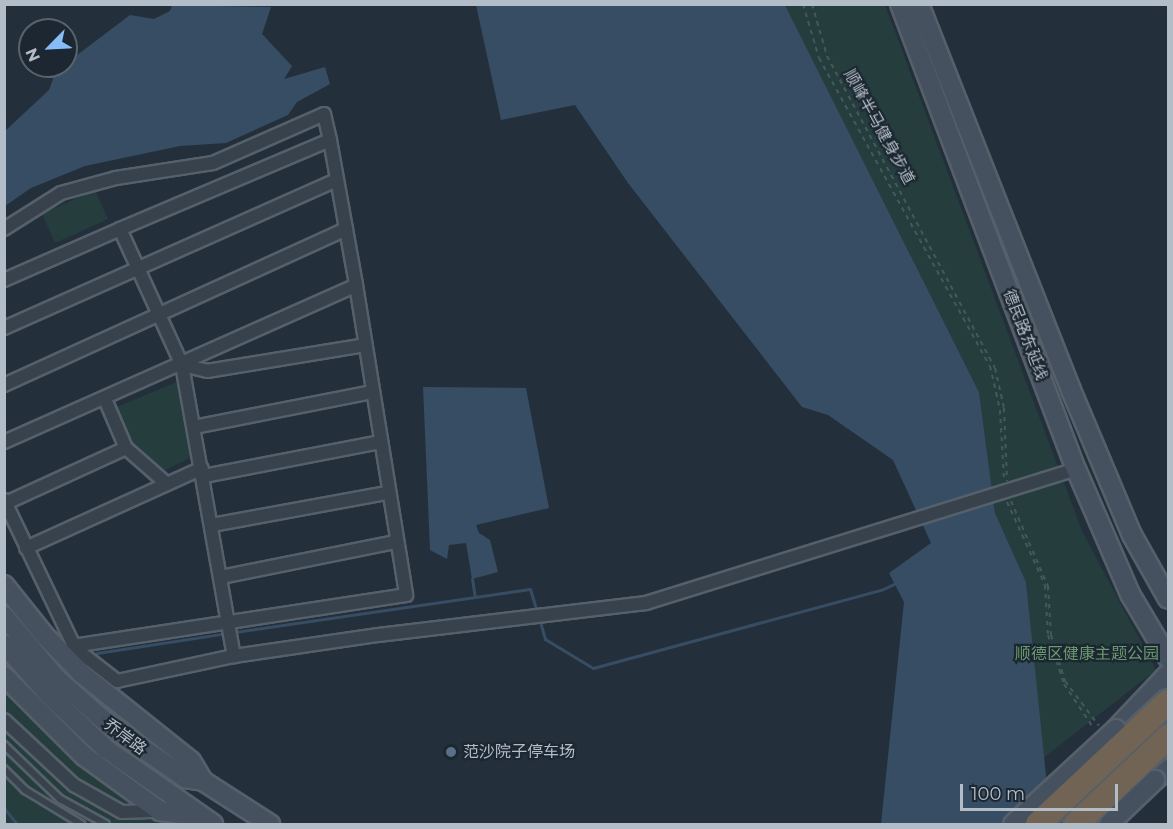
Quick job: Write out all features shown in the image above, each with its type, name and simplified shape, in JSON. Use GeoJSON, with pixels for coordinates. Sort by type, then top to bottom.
{"type":"FeatureCollection","features":[{"type":"Feature","properties":{"kind":"highway"},"geometry":{"type":"LineString","coordinates":[[1038,825],[1168,702]]}},
{"type":"Feature","properties":{"kind":"highway"},"geometry":{"type":"LineString","coordinates":[[1076,825],[1168,737]]}},
{"type":"Feature","properties":{"kind":"street","name":"德民路东延线"},"geometry":{"type":"LineString","coordinates":[[900,4],[1076,469],[1130,594],[1168,657]]}},
{"type":"Feature","properties":{"kind":"street","name":"德民路东延线"},"geometry":{"type":"LineString","coordinates":[[919,4],[1071,390],[1132,535],[1168,599]]}},
{"type":"Feature","properties":{"kind":"street"},"geometry":{"type":"LineString","coordinates":[[4,229],[61,193],[116,178],[213,163],[324,114],[356,285],[394,542],[406,595],[74,646]]}},
{"type":"Feature","properties":{"kind":"street"},"geometry":{"type":"LineString","coordinates":[[4,280],[330,140]]}},
{"type":"Feature","properties":{"kind":"street"},"geometry":{"type":"LineString","coordinates":[[4,328],[337,180]]}},
{"type":"Feature","properties":{"kind":"street"},"geometry":{"type":"LineString","coordinates":[[120,229],[182,365],[203,472],[233,651]]}},
{"type":"Feature","properties":{"kind":"street"},"geometry":{"type":"LineString","coordinates":[[4,385],[346,229]]}},
{"type":"Feature","properties":{"kind":"street"},"geometry":{"type":"LineString","coordinates":[[4,442],[182,365],[356,285]]}},
{"type":"Feature","properties":{"kind":"street"},"geometry":{"type":"LineString","coordinates":[[182,365],[207,371],[365,345]]}},
{"type":"Feature","properties":{"kind":"street"},"geometry":{"type":"LineString","coordinates":[[194,427],[372,392]]}},
{"type":"Feature","properties":{"kind":"street"},"geometry":{"type":"LineString","coordinates":[[105,399],[126,448],[166,483]]}},
{"type":"Feature","properties":{"kind":"street"},"geometry":{"type":"LineString","coordinates":[[26,548],[166,483],[203,472],[380,442]]}},
{"type":"Feature","properties":{"kind":"street"},"geometry":{"type":"LineString","coordinates":[[74,646],[5,501],[126,448]]}},
{"type":"Feature","properties":{"kind":"street"},"geometry":{"type":"LineString","coordinates":[[96,686],[233,651],[573,609],[646,603],[1076,469]]}},
{"type":"Feature","properties":{"kind":"street"},"geometry":{"type":"LineString","coordinates":[[212,525],[387,493]]}},
{"type":"Feature","properties":{"kind":"street"},"geometry":{"type":"LineString","coordinates":[[221,577],[394,542]]}},
{"type":"Feature","properties":{"kind":"street"},"geometry":{"type":"LineString","coordinates":[[4,585],[44,635],[96,686],[190,761],[203,781]]}},
{"type":"Feature","properties":{"kind":"street","name":"乔岸路"},"geometry":{"type":"LineString","coordinates":[[4,616],[56,678],[109,725],[185,778],[203,781],[270,825]]}},
{"type":"Feature","properties":{"kind":"street"},"geometry":{"type":"LineString","coordinates":[[44,635],[74,646],[117,681]]}},
{"type":"Feature","properties":{"kind":"street","name":"乔岸路"},"geometry":{"type":"LineString","coordinates":[[4,644],[49,695],[166,805]]}},
{"type":"Feature","properties":{"kind":"street"},"geometry":{"type":"LineString","coordinates":[[1013,825],[1116,729],[1168,674]]}},
{"type":"Feature","properties":{"kind":"street"},"geometry":{"type":"LineString","coordinates":[[4,676],[84,756],[166,805],[208,821]]}},
{"type":"Feature","properties":{"kind":"street"},"geometry":{"type":"LineString","coordinates":[[4,720],[74,785],[122,812],[166,805]]}},
{"type":"Feature","properties":{"kind":"street"},"geometry":{"type":"LineString","coordinates":[[1109,825],[1162,775]]}},
{"type":"Feature","properties":{"kind":"lane"},"geometry":{"type":"LineString","coordinates":[[4,745],[60,799],[106,825]]}},
{"type":"Feature","properties":{"kind":"lane"},"geometry":{"type":"LineString","coordinates":[[4,769],[25,790],[81,825]]}},
{"type":"Feature","properties":{"kind":"path"},"geometry":{"type":"LineString","coordinates":[[803,4],[819,58],[990,366],[1000,410],[1007,490],[1011,508],[1048,586],[1051,635],[1065,681],[1100,728],[1091,735]]}},
{"type":"Feature","properties":{"kind":"path","name":"顺峰半马健身步道"},"geometry":{"type":"LineString","coordinates":[[812,4],[827,56],[995,368],[1004,408],[1004,460],[1007,490]]}},
{"type":"Feature","properties":{"kind":"green space","name":"顺德区健康主题公园"},"geometry":{"type":"Polygon","coordinates":[[[785,5],[885,5],[1082,531],[1156,670],[1042,759],[1026,582],[995,513],[979,392],[785,5]]]}},
{"type":"Feature","properties":{"kind":"green space"},"geometry":{"type":"Polygon","coordinates":[[[95,190],[108,219],[55,243],[42,214],[95,190]]]}},
{"type":"Feature","properties":{"kind":"green space"},"geometry":{"type":"Polygon","coordinates":[[[179,381],[194,456],[163,471],[131,445],[112,409],[179,381]]]}},
{"type":"Feature","properties":{"kind":"green space"},"geometry":{"type":"Polygon","coordinates":[[[4,661],[111,765],[212,824],[5,824],[4,661]]]}},
{"type":"Feature","properties":{"kind":"water"},"geometry":{"type":"Polygon","coordinates":[[[172,5],[271,7],[262,34],[292,66],[284,79],[325,67],[330,84],[297,102],[288,115],[226,143],[180,146],[85,166],[31,188],[5,206],[5,131],[49,90],[53,78],[78,78],[78,54],[130,15],[154,19],[170,11],[172,5]]]}},
{"type":"Feature","properties":{"kind":"water"},"geometry":{"type":"Polygon","coordinates":[[[476,5],[785,5],[979,392],[995,513],[1026,582],[1051,824],[881,824],[904,602],[889,573],[931,543],[893,460],[828,415],[802,407],[628,183],[575,105],[501,120],[476,5]]]}},
{"type":"Feature","properties":{"kind":"water"},"geometry":{"type":"Polygon","coordinates":[[[423,387],[526,388],[549,508],[476,525],[479,533],[490,540],[498,572],[472,579],[466,543],[449,545],[447,559],[430,550],[423,387]]]}},
{"type":"Feature","properties":{"kind":"waterway"},"geometry":{"type":"LineString","coordinates":[[472,579],[475,597]]}},
{"type":"Feature","properties":{"kind":"waterway"},"geometry":{"type":"LineString","coordinates":[[539,618],[545,639],[593,668],[881,590],[896,583]]}},
{"type":"Feature","properties":{"kind":"waterway"},"geometry":{"type":"LineString","coordinates":[[235,632],[530,589],[537,612]]}},
{"type":"Feature","properties":{"kind":"waterway"},"geometry":{"type":"LineString","coordinates":[[97,653],[228,633]]}},
{"type":"Feature","properties":{"kind":"waterway"},"geometry":{"type":"LineString","coordinates":[[4,808],[17,824]]}},
{"type":"Feature","properties":{"kind":"place","name":"范沙院子停车场"},"geometry":{"type":"Point","coordinates":[451,752]}}]}
